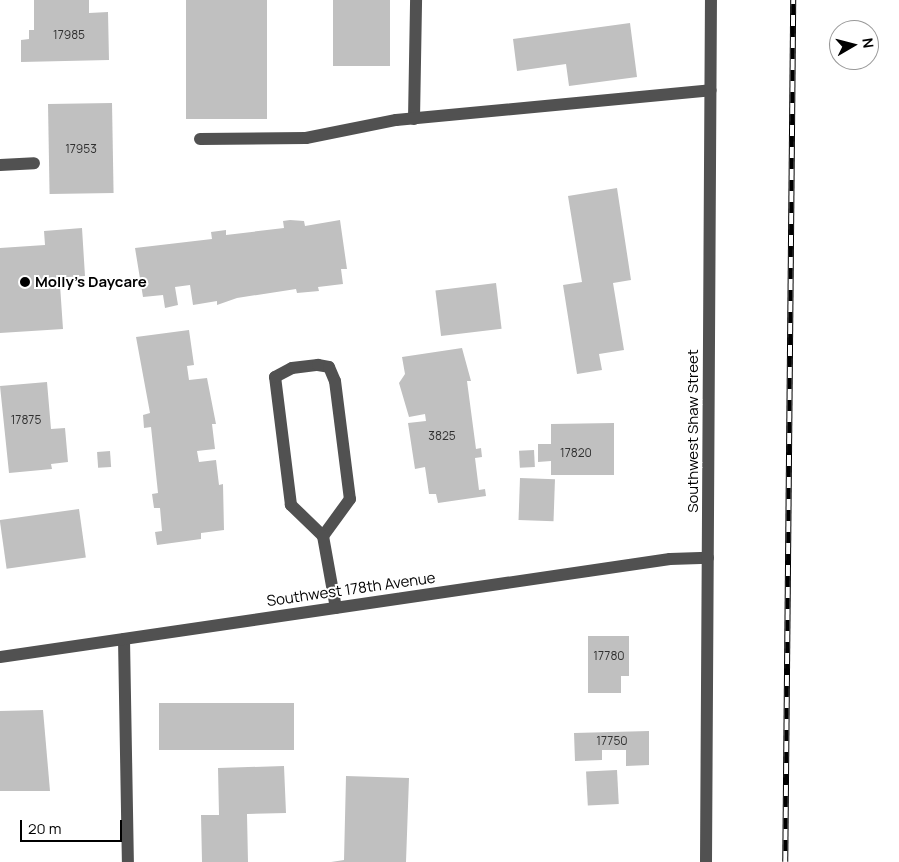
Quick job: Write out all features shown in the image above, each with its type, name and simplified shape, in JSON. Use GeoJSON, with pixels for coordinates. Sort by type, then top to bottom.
{"type":"FeatureCollection","features":[{"type":"Feature","properties":{"kind":"street"},"geometry":{"type":"LineString","coordinates":[[414,119],[416,0]]}},
{"type":"Feature","properties":{"kind":"street","name":"Southwest Shaw Street"},"geometry":{"type":"LineString","coordinates":[[706,862],[711,0]]}},
{"type":"Feature","properties":{"kind":"street"},"geometry":{"type":"LineString","coordinates":[[200,139],[306,138],[414,119],[711,90]]}},
{"type":"Feature","properties":{"kind":"street"},"geometry":{"type":"LineString","coordinates":[[0,165],[34,163]]}},
{"type":"Feature","properties":{"kind":"street"},"geometry":{"type":"LineString","coordinates":[[323,536],[350,499],[334,381],[328,367],[318,365],[292,368],[274,377],[291,505],[323,536],[336,608]]}},
{"type":"Feature","properties":{"kind":"street","name":"Southwest 178th Avenue"},"geometry":{"type":"LineString","coordinates":[[0,657],[670,559],[708,558]]}},
{"type":"Feature","properties":{"kind":"street"},"geometry":{"type":"LineString","coordinates":[[124,639],[128,862]]}},
{"type":"Feature","properties":{"kind":"building"},"geometry":{"type":"Polygon","coordinates":[[[34,0],[89,0],[89,13],[108,12],[109,60],[21,62],[21,40],[29,39],[29,30],[34,30],[34,0]]]}},
{"type":"Feature","properties":{"kind":"building"},"geometry":{"type":"Polygon","coordinates":[[[186,0],[267,0],[267,119],[186,119],[186,0]]]}},
{"type":"Feature","properties":{"kind":"building"},"geometry":{"type":"Polygon","coordinates":[[[333,0],[390,0],[390,66],[333,66],[333,0]]]}},
{"type":"Feature","properties":{"kind":"building"},"geometry":{"type":"Polygon","coordinates":[[[630,23],[637,77],[569,86],[566,64],[517,71],[513,39],[630,23]]]}},
{"type":"Feature","properties":{"kind":"building"},"geometry":{"type":"Polygon","coordinates":[[[112,103],[114,193],[50,194],[48,104],[112,103]]]}},
{"type":"Feature","properties":{"kind":"building"},"geometry":{"type":"Polygon","coordinates":[[[617,188],[631,280],[613,283],[624,350],[599,354],[602,370],[577,374],[563,285],[582,282],[568,196],[617,188]]]}},
{"type":"Feature","properties":{"kind":"building"},"geometry":{"type":"Polygon","coordinates":[[[340,220],[347,269],[341,269],[343,284],[318,287],[319,291],[297,293],[296,289],[237,298],[217,305],[217,301],[193,305],[190,285],[175,287],[178,305],[165,308],[163,295],[143,297],[135,248],[212,239],[211,232],[226,230],[226,235],[284,228],[283,221],[304,221],[305,226],[340,220]]]}},
{"type":"Feature","properties":{"kind":"building","name":"Molly's Daycare"},"geometry":{"type":"Polygon","coordinates":[[[82,228],[85,276],[51,278],[51,286],[60,285],[63,329],[0,333],[0,248],[45,245],[44,231],[82,228]]]}},
{"type":"Feature","properties":{"kind":"building"},"geometry":{"type":"Polygon","coordinates":[[[496,283],[502,329],[441,336],[435,290],[496,283]]]}},
{"type":"Feature","properties":{"kind":"building"},"geometry":{"type":"Polygon","coordinates":[[[189,330],[194,365],[187,366],[189,380],[207,378],[216,424],[212,424],[215,449],[197,451],[199,462],[216,460],[219,485],[223,484],[224,530],[201,533],[201,539],[157,545],[155,532],[162,531],[160,508],[154,508],[152,494],[158,493],[151,427],[144,428],[143,415],[150,413],[136,337],[189,330]]]}},
{"type":"Feature","properties":{"kind":"building"},"geometry":{"type":"Polygon","coordinates":[[[462,348],[471,381],[467,381],[476,449],[481,448],[482,457],[475,458],[479,490],[485,489],[486,496],[438,503],[436,494],[429,494],[425,467],[415,469],[408,423],[426,421],[425,414],[409,417],[399,383],[405,374],[402,357],[462,348]]]}},
{"type":"Feature","properties":{"kind":"building"},"geometry":{"type":"Polygon","coordinates":[[[47,382],[51,429],[65,428],[68,462],[51,464],[52,469],[9,473],[0,386],[47,382]]]}},
{"type":"Feature","properties":{"kind":"building"},"geometry":{"type":"Polygon","coordinates":[[[614,423],[614,475],[551,475],[551,461],[538,462],[538,444],[551,444],[551,424],[614,423]]]}},
{"type":"Feature","properties":{"kind":"building"},"geometry":{"type":"Polygon","coordinates":[[[534,450],[535,467],[520,468],[519,451],[534,450]]]}},
{"type":"Feature","properties":{"kind":"building"},"geometry":{"type":"Polygon","coordinates":[[[110,451],[111,467],[98,468],[97,452],[110,451]]]}},
{"type":"Feature","properties":{"kind":"building"},"geometry":{"type":"Polygon","coordinates":[[[520,478],[555,479],[554,521],[519,520],[520,478]]]}},
{"type":"Feature","properties":{"kind":"building"},"geometry":{"type":"Polygon","coordinates":[[[79,509],[86,558],[7,569],[0,520],[79,509]]]}},
{"type":"Feature","properties":{"kind":"building"},"geometry":{"type":"Polygon","coordinates":[[[588,636],[629,636],[629,676],[621,676],[621,693],[588,693],[588,636]]]}},
{"type":"Feature","properties":{"kind":"building"},"geometry":{"type":"Polygon","coordinates":[[[159,703],[294,703],[294,750],[159,750],[159,703]]]}},
{"type":"Feature","properties":{"kind":"building"},"geometry":{"type":"Polygon","coordinates":[[[43,710],[50,791],[0,791],[0,711],[43,710]]]}},
{"type":"Feature","properties":{"kind":"building"},"geometry":{"type":"Polygon","coordinates":[[[649,731],[649,765],[626,766],[626,750],[602,750],[602,760],[575,761],[574,733],[649,731]]]}},
{"type":"Feature","properties":{"kind":"building"},"geometry":{"type":"Polygon","coordinates":[[[284,766],[286,813],[247,814],[248,862],[202,862],[201,815],[219,815],[218,768],[284,766]]]}},
{"type":"Feature","properties":{"kind":"building"},"geometry":{"type":"Polygon","coordinates":[[[617,770],[619,804],[588,806],[586,772],[617,770]]]}},
{"type":"Feature","properties":{"kind":"building"},"geometry":{"type":"Polygon","coordinates":[[[346,776],[409,778],[406,862],[331,862],[344,860],[346,776]]]}},
{"type":"Feature","properties":{"kind":"railway"},"geometry":{"type":"LineString","coordinates":[[785,862],[793,0]]}},
{"type":"Feature","properties":{"kind":"place","name":"Molly's Daycare"},"geometry":{"type":"Point","coordinates":[25,282]}}]}
